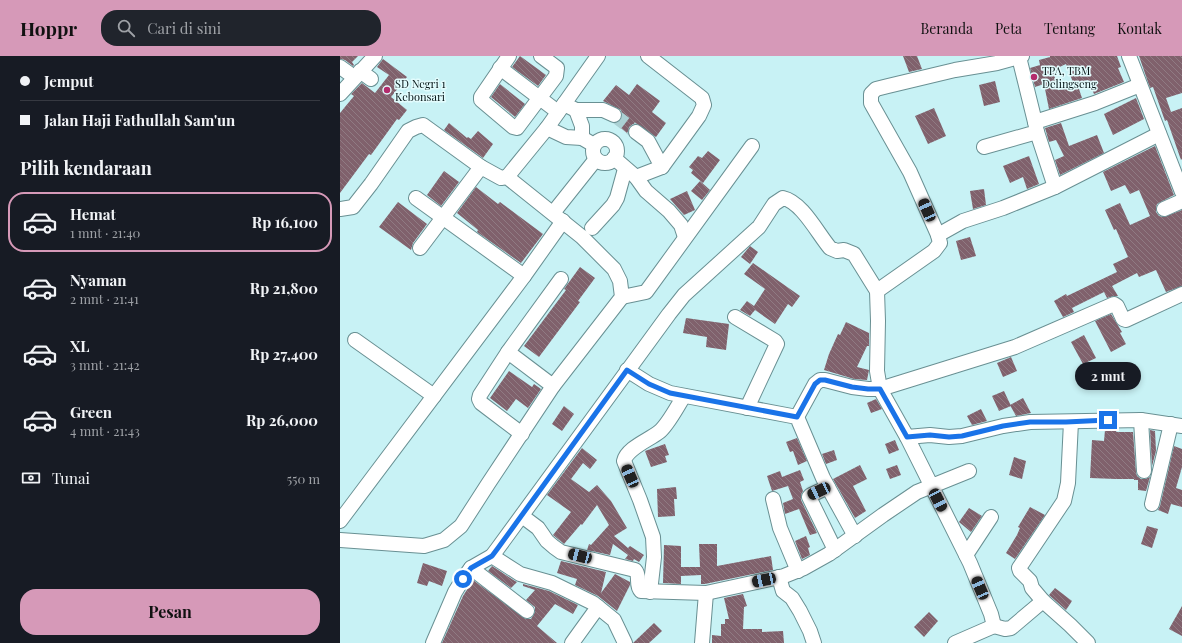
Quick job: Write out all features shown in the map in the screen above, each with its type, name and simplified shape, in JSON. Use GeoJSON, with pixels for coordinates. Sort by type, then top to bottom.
{"type":"FeatureCollection","features":[{"type":"Feature","properties":{"kind":"street"},"geometry":{"type":"LineString","coordinates":[[341,90],[362,76],[374,56]]}},
{"type":"Feature","properties":{"kind":"street"},"geometry":{"type":"LineString","coordinates":[[509,56],[482,94],[481,100],[513,127],[517,128],[520,126],[556,76],[556,68],[541,56]]}},
{"type":"Feature","properties":{"kind":"street"},"geometry":{"type":"LineString","coordinates":[[506,177],[547,128],[566,108],[598,56]]}},
{"type":"Feature","properties":{"kind":"street"},"geometry":{"type":"LineString","coordinates":[[592,228],[613,205],[631,173],[662,167],[699,116],[704,105],[702,98],[648,56]]}},
{"type":"Feature","properties":{"kind":"street"},"geometry":{"type":"LineString","coordinates":[[877,291],[934,251],[940,243],[938,235],[910,172],[872,103],[871,94],[876,89],[954,70],[997,63],[1020,56],[1036,127],[1054,187]]}},
{"type":"Feature","properties":{"kind":"street"},"geometry":{"type":"LineString","coordinates":[[1129,56],[1182,192]]}},
{"type":"Feature","properties":{"kind":"street"},"geometry":{"type":"LineString","coordinates":[[340,67],[362,76]]}},
{"type":"Feature","properties":{"kind":"street"},"geometry":{"type":"LineString","coordinates":[[500,68],[540,98],[566,108],[603,110],[614,115]]}},
{"type":"Feature","properties":{"kind":"street"},"geometry":{"type":"LineString","coordinates":[[984,147],[1140,85]]}},
{"type":"Feature","properties":{"kind":"street"},"geometry":{"type":"LineString","coordinates":[[340,520],[524,276],[558,217],[591,147],[597,141],[602,139],[612,141],[617,149],[614,158],[610,162],[601,162],[591,147],[582,126],[566,108]]}},
{"type":"Feature","properties":{"kind":"street"},"geometry":{"type":"LineString","coordinates":[[340,209],[353,207],[408,131],[416,127],[423,126],[431,130],[481,167],[501,178],[506,177],[582,237],[614,269],[620,281],[622,297]]}},
{"type":"Feature","properties":{"kind":"street"},"geometry":{"type":"LineString","coordinates":[[547,128],[591,147]]}},
{"type":"Feature","properties":{"kind":"street"},"geometry":{"type":"LineString","coordinates":[[636,132],[648,141],[662,167]]}},
{"type":"Feature","properties":{"kind":"street"},"geometry":{"type":"LineString","coordinates":[[938,235],[963,221],[1003,208],[1054,187],[1159,134]]}},
{"type":"Feature","properties":{"kind":"street"},"geometry":{"type":"LineString","coordinates":[[340,540],[424,546],[444,540],[462,526],[553,386],[622,297],[646,292],[752,146]]}},
{"type":"Feature","properties":{"kind":"street"},"geometry":{"type":"LineString","coordinates":[[614,158],[631,173],[646,191],[675,218],[681,225],[685,237]]}},
{"type":"Feature","properties":{"kind":"street"},"geometry":{"type":"LineString","coordinates":[[420,248],[481,167]]}},
{"type":"Feature","properties":{"kind":"street"},"geometry":{"type":"LineString","coordinates":[[416,198],[524,276]]}},
{"type":"Feature","properties":{"kind":"street"},"geometry":{"type":"LineString","coordinates":[[432,643],[455,592],[471,568],[492,556],[627,370],[684,295],[746,240],[759,227],[774,204],[783,198],[788,199],[798,208],[830,248],[837,251],[844,250],[854,254],[877,291],[877,371],[880,389],[907,437],[966,555],[991,614],[994,626]]}},
{"type":"Feature","properties":{"kind":"street"},"geometry":{"type":"LineString","coordinates":[[1164,209],[1182,201]]}},
{"type":"Feature","properties":{"kind":"street"},"geometry":{"type":"LineString","coordinates":[[522,434],[481,403],[479,399],[480,395],[508,352],[561,279]]}},
{"type":"Feature","properties":{"kind":"street"},"geometry":{"type":"LineString","coordinates":[[797,417],[815,384],[820,380],[852,387],[880,389],[1015,347],[1114,304],[1117,306],[1123,319],[1126,320],[1182,294]]}},
{"type":"Feature","properties":{"kind":"street"},"geometry":{"type":"LineString","coordinates":[[735,317],[775,341],[777,344],[747,408]]}},
{"type":"Feature","properties":{"kind":"street"},"geometry":{"type":"LineString","coordinates":[[355,340],[434,396]]}},
{"type":"Feature","properties":{"kind":"street"},"geometry":{"type":"LineString","coordinates":[[508,352],[553,386]]}},
{"type":"Feature","properties":{"kind":"street"},"geometry":{"type":"LineString","coordinates":[[627,370],[649,384],[670,393],[797,417]]}},
{"type":"Feature","properties":{"kind":"street"},"geometry":{"type":"LineString","coordinates":[[650,592],[654,558],[653,536],[624,459],[640,444],[661,430],[684,396]]}},
{"type":"Feature","properties":{"kind":"street"},"geometry":{"type":"LineString","coordinates":[[797,417],[828,487],[855,536]]}},
{"type":"Feature","properties":{"kind":"street"},"geometry":{"type":"LineString","coordinates":[[907,437],[930,435],[949,437],[962,436],[1003,426],[1030,422],[1141,420],[1176,425],[1152,504]]}},
{"type":"Feature","properties":{"kind":"street"},"geometry":{"type":"LineString","coordinates":[[1141,420],[1144,471]]}},
{"type":"Feature","properties":{"kind":"street"},"geometry":{"type":"LineString","coordinates":[[1071,422],[1068,483],[1064,501],[1019,568],[1020,571],[1030,580],[1032,588],[1088,643]]}},
{"type":"Feature","properties":{"kind":"street"},"geometry":{"type":"LineString","coordinates":[[522,516],[538,528],[554,547],[561,552],[635,570],[638,574],[639,589],[650,592],[706,593],[779,577],[798,571],[835,550],[918,492],[969,471]]}},
{"type":"Feature","properties":{"kind":"street"},"geometry":{"type":"LineString","coordinates":[[828,487],[809,497],[835,550]]}},
{"type":"Feature","properties":{"kind":"street"},"geometry":{"type":"LineString","coordinates":[[773,499],[780,528],[798,571]]}},
{"type":"Feature","properties":{"kind":"street"},"geometry":{"type":"LineString","coordinates":[[966,555],[991,517]]}},
{"type":"Feature","properties":{"kind":"street"},"geometry":{"type":"LineString","coordinates":[[492,556],[520,574],[552,583],[584,598],[598,607],[614,620],[625,643]]}},
{"type":"Feature","properties":{"kind":"street"},"geometry":{"type":"LineString","coordinates":[[471,568],[527,611]]}},
{"type":"Feature","properties":{"kind":"street"},"geometry":{"type":"LineString","coordinates":[[779,577],[783,591],[792,598],[800,611],[814,643]]}},
{"type":"Feature","properties":{"kind":"street"},"geometry":{"type":"LineString","coordinates":[[702,643],[706,593]]}},
{"type":"Feature","properties":{"kind":"street"},"geometry":{"type":"LineString","coordinates":[[955,643],[994,626],[1011,628],[1044,601]]}},
{"type":"Feature","properties":{"kind":"street"},"geometry":{"type":"LineString","coordinates":[[572,643],[598,607]]}},
{"type":"Feature","properties":{"kind":"building"},"geometry":{"type":"Polygon","coordinates":[[[340,56],[358,56],[352,62],[354,65],[353,66],[345,60],[340,59],[340,56]]]}},
{"type":"Feature","properties":{"kind":"building"},"geometry":{"type":"Polygon","coordinates":[[[520,56],[546,75],[538,86],[512,67],[520,56]]]}},
{"type":"Feature","properties":{"kind":"building"},"geometry":{"type":"Polygon","coordinates":[[[903,56],[917,56],[922,69],[909,72],[903,56]]]}},
{"type":"Feature","properties":{"kind":"building"},"geometry":{"type":"Polygon","coordinates":[[[1050,56],[1117,56],[1121,67],[1118,68],[1124,82],[1094,94],[1088,80],[1074,85],[1066,64],[1053,70],[1058,90],[1078,86],[1082,98],[1049,109],[1044,84],[1035,87],[1030,68],[1040,65],[1039,60],[1050,56]]]}},
{"type":"Feature","properties":{"kind":"building"},"geometry":{"type":"Polygon","coordinates":[[[1139,56],[1182,56],[1182,93],[1166,98],[1171,112],[1182,108],[1181,160],[1167,120],[1165,121],[1153,87],[1150,88],[1139,56]]]}},
{"type":"Feature","properties":{"kind":"building"},"geometry":{"type":"Polygon","coordinates":[[[383,59],[407,77],[391,97],[407,110],[399,120],[397,119],[371,155],[369,154],[340,193],[340,113],[354,96],[351,94],[362,83],[375,93],[389,75],[377,67],[383,59]]]}},
{"type":"Feature","properties":{"kind":"building"},"geometry":{"type":"Polygon","coordinates":[[[995,81],[1000,102],[984,106],[979,85],[995,81]]]}},
{"type":"Feature","properties":{"kind":"building"},"geometry":{"type":"Polygon","coordinates":[[[500,84],[525,104],[515,117],[491,97],[500,84]]]}},
{"type":"Feature","properties":{"kind":"building"},"geometry":{"type":"Polygon","coordinates":[[[637,84],[660,101],[652,112],[666,123],[656,137],[637,124],[633,124],[629,127],[628,134],[615,123],[619,122],[622,118],[621,110],[603,101],[616,85],[629,95],[637,84]]]}},
{"type":"Feature","properties":{"kind":"building"},"geometry":{"type":"Polygon","coordinates":[[[1136,98],[1144,119],[1113,135],[1104,114],[1136,98]]]}},
{"type":"Feature","properties":{"kind":"building"},"geometry":{"type":"Polygon","coordinates":[[[934,108],[946,136],[928,144],[915,116],[934,108]]]}},
{"type":"Feature","properties":{"kind":"building"},"geometry":{"type":"Polygon","coordinates":[[[449,123],[467,138],[468,137],[471,139],[478,131],[493,144],[483,158],[444,130],[449,123]]]}},
{"type":"Feature","properties":{"kind":"building"},"geometry":{"type":"Polygon","coordinates":[[[1061,123],[1069,146],[1097,135],[1104,153],[1060,175],[1055,160],[1064,156],[1056,140],[1049,142],[1045,128],[1061,123]]]}},
{"type":"Feature","properties":{"kind":"building"},"geometry":{"type":"Polygon","coordinates":[[[1155,146],[1174,195],[1157,204],[1156,212],[1159,216],[1164,217],[1182,210],[1182,286],[1166,292],[1156,270],[1139,277],[1137,273],[1112,286],[1118,296],[1107,298],[1104,292],[1072,308],[1074,312],[1063,317],[1054,301],[1066,294],[1067,296],[1117,272],[1113,264],[1128,257],[1116,229],[1114,230],[1105,210],[1120,203],[1130,225],[1150,216],[1139,190],[1130,194],[1125,185],[1111,191],[1103,172],[1155,146]]]}},
{"type":"Feature","properties":{"kind":"building"},"geometry":{"type":"Polygon","coordinates":[[[708,151],[720,160],[703,183],[691,173],[693,170],[689,167],[698,156],[702,158],[708,151]]]}},
{"type":"Feature","properties":{"kind":"building"},"geometry":{"type":"Polygon","coordinates":[[[1029,156],[1039,184],[1027,189],[1023,177],[1010,183],[1003,166],[1029,156]]]}},
{"type":"Feature","properties":{"kind":"building"},"geometry":{"type":"Polygon","coordinates":[[[444,171],[459,182],[441,206],[427,195],[444,171]]]}},
{"type":"Feature","properties":{"kind":"building"},"geometry":{"type":"Polygon","coordinates":[[[700,181],[710,190],[702,200],[691,191],[700,181]]]}},
{"type":"Feature","properties":{"kind":"building"},"geometry":{"type":"Polygon","coordinates":[[[476,187],[498,204],[500,202],[543,234],[521,263],[477,232],[478,230],[457,213],[476,187]]]}},
{"type":"Feature","properties":{"kind":"building"},"geometry":{"type":"Polygon","coordinates":[[[984,189],[986,205],[973,209],[970,191],[984,189]]]}},
{"type":"Feature","properties":{"kind":"building"},"geometry":{"type":"Polygon","coordinates":[[[687,191],[695,210],[684,215],[670,199],[687,191]]]}},
{"type":"Feature","properties":{"kind":"building"},"geometry":{"type":"Polygon","coordinates":[[[398,202],[427,224],[413,243],[411,250],[379,227],[398,202]]]}},
{"type":"Feature","properties":{"kind":"building"},"geometry":{"type":"Polygon","coordinates":[[[970,237],[976,256],[961,260],[956,241],[970,237]]]}},
{"type":"Feature","properties":{"kind":"building"},"geometry":{"type":"Polygon","coordinates":[[[750,246],[758,252],[750,264],[741,257],[750,246]]]}},
{"type":"Feature","properties":{"kind":"building"},"geometry":{"type":"Polygon","coordinates":[[[753,263],[800,296],[792,307],[788,304],[775,324],[755,310],[750,316],[740,310],[747,301],[754,306],[765,289],[744,274],[753,263]]]}},
{"type":"Feature","properties":{"kind":"building"},"geometry":{"type":"Polygon","coordinates":[[[580,267],[595,278],[578,301],[580,302],[539,357],[524,346],[566,290],[564,289],[580,267]]]}},
{"type":"Feature","properties":{"kind":"building"},"geometry":{"type":"Polygon","coordinates":[[[1111,314],[1122,332],[1120,333],[1126,344],[1111,352],[1095,321],[1111,314]]]}},
{"type":"Feature","properties":{"kind":"building"},"geometry":{"type":"Polygon","coordinates":[[[686,318],[729,324],[726,350],[706,347],[707,337],[683,333],[686,318]]]}},
{"type":"Feature","properties":{"kind":"building"},"geometry":{"type":"Polygon","coordinates":[[[846,322],[869,333],[869,346],[867,346],[857,367],[869,370],[867,380],[854,379],[824,370],[838,334],[840,335],[846,322]]]}},
{"type":"Feature","properties":{"kind":"building"},"geometry":{"type":"Polygon","coordinates":[[[1084,335],[1096,358],[1083,364],[1071,342],[1084,335]]]}},
{"type":"Feature","properties":{"kind":"building"},"geometry":{"type":"Polygon","coordinates":[[[1011,357],[1017,371],[1003,377],[997,363],[1011,357]]]}},
{"type":"Feature","properties":{"kind":"building"},"geometry":{"type":"Polygon","coordinates":[[[509,371],[532,387],[534,384],[541,389],[528,408],[516,399],[507,411],[490,398],[509,371]]]}},
{"type":"Feature","properties":{"kind":"building"},"geometry":{"type":"Polygon","coordinates":[[[1004,391],[1011,406],[999,411],[992,396],[1004,391]]]}},
{"type":"Feature","properties":{"kind":"building"},"geometry":{"type":"Polygon","coordinates":[[[1023,398],[1031,413],[1016,416],[1010,405],[1023,398]]]}},
{"type":"Feature","properties":{"kind":"building"},"geometry":{"type":"Polygon","coordinates":[[[876,399],[882,409],[871,413],[867,403],[876,399]]]}},
{"type":"Feature","properties":{"kind":"building"},"geometry":{"type":"Polygon","coordinates":[[[564,406],[574,414],[562,431],[552,424],[564,406]]]}},
{"type":"Feature","properties":{"kind":"building"},"geometry":{"type":"Polygon","coordinates":[[[981,409],[987,421],[972,425],[967,416],[981,409]]]}},
{"type":"Feature","properties":{"kind":"building"},"geometry":{"type":"Polygon","coordinates":[[[1105,430],[1117,430],[1116,432],[1133,432],[1137,476],[1141,479],[1150,477],[1146,491],[1138,490],[1138,480],[1134,479],[1090,478],[1092,440],[1104,441],[1105,430]]]}},
{"type":"Feature","properties":{"kind":"building"},"geometry":{"type":"Polygon","coordinates":[[[1150,430],[1155,431],[1156,451],[1152,466],[1150,430]]]}},
{"type":"Feature","properties":{"kind":"building"},"geometry":{"type":"Polygon","coordinates":[[[797,438],[807,461],[798,465],[793,451],[790,452],[786,442],[797,438]]]}},
{"type":"Feature","properties":{"kind":"building"},"geometry":{"type":"Polygon","coordinates":[[[895,440],[899,450],[889,454],[885,444],[895,440]]]}},
{"type":"Feature","properties":{"kind":"building"},"geometry":{"type":"Polygon","coordinates":[[[665,444],[669,455],[665,456],[667,462],[651,467],[645,451],[665,444]]]}},
{"type":"Feature","properties":{"kind":"building"},"geometry":{"type":"Polygon","coordinates":[[[1174,446],[1182,449],[1182,467],[1176,488],[1182,490],[1182,507],[1171,504],[1168,514],[1158,510],[1174,446]]]}},
{"type":"Feature","properties":{"kind":"building"},"geometry":{"type":"Polygon","coordinates":[[[582,448],[597,460],[590,469],[583,463],[571,479],[589,492],[597,485],[611,501],[627,528],[614,536],[628,548],[630,546],[644,555],[639,562],[634,559],[633,561],[625,559],[628,555],[613,544],[610,555],[587,550],[589,544],[591,545],[609,525],[597,505],[582,525],[581,524],[564,544],[553,535],[571,512],[547,495],[582,448]]]}},
{"type":"Feature","properties":{"kind":"building"},"geometry":{"type":"Polygon","coordinates":[[[834,450],[837,460],[826,464],[822,454],[834,450]]]}},
{"type":"Feature","properties":{"kind":"building"},"geometry":{"type":"Polygon","coordinates":[[[1014,457],[1026,461],[1022,479],[1009,475],[1014,457]]]}},
{"type":"Feature","properties":{"kind":"building"},"geometry":{"type":"Polygon","coordinates":[[[860,465],[867,479],[853,486],[866,511],[855,518],[833,479],[860,465]]]}},
{"type":"Feature","properties":{"kind":"building"},"geometry":{"type":"Polygon","coordinates":[[[897,465],[901,475],[890,479],[886,469],[897,465]]]}},
{"type":"Feature","properties":{"kind":"building"},"geometry":{"type":"Polygon","coordinates":[[[800,470],[804,480],[800,482],[803,491],[801,500],[817,533],[810,535],[799,509],[785,514],[783,503],[793,499],[788,486],[772,491],[767,476],[780,471],[782,477],[800,470]]]}},
{"type":"Feature","properties":{"kind":"building"},"geometry":{"type":"Polygon","coordinates":[[[676,487],[677,499],[674,499],[675,516],[658,517],[657,489],[676,487]]]}},
{"type":"Feature","properties":{"kind":"building"},"geometry":{"type":"Polygon","coordinates":[[[1030,507],[1045,515],[1015,559],[1006,553],[1017,535],[1020,528],[1018,527],[1030,507]]]}},
{"type":"Feature","properties":{"kind":"building"},"geometry":{"type":"Polygon","coordinates":[[[969,508],[982,516],[971,532],[959,522],[969,508]]]}},
{"type":"Feature","properties":{"kind":"building"},"geometry":{"type":"Polygon","coordinates":[[[1147,526],[1158,529],[1152,548],[1141,544],[1147,526]]]}},
{"type":"Feature","properties":{"kind":"building"},"geometry":{"type":"Polygon","coordinates":[[[806,536],[810,547],[808,548],[810,555],[802,559],[795,541],[806,536]]]}},
{"type":"Feature","properties":{"kind":"building"},"geometry":{"type":"Polygon","coordinates":[[[699,544],[717,544],[717,566],[771,556],[773,570],[705,584],[701,584],[701,575],[681,576],[681,584],[663,583],[664,545],[681,546],[681,567],[700,567],[699,544]]]}},
{"type":"Feature","properties":{"kind":"building"},"geometry":{"type":"Polygon","coordinates":[[[561,561],[606,572],[601,593],[615,574],[630,582],[630,585],[617,611],[598,596],[575,585],[577,579],[557,573],[561,561]]]}},
{"type":"Feature","properties":{"kind":"building"},"geometry":{"type":"Polygon","coordinates":[[[423,563],[447,571],[442,586],[429,581],[427,586],[417,583],[423,563]]]}},
{"type":"Feature","properties":{"kind":"building"},"geometry":{"type":"Polygon","coordinates":[[[492,566],[517,582],[511,588],[488,571],[492,566]]]}},
{"type":"Feature","properties":{"kind":"building"},"geometry":{"type":"Polygon","coordinates":[[[473,580],[526,619],[531,619],[535,612],[535,607],[526,600],[535,590],[523,586],[523,584],[549,591],[578,605],[573,614],[555,604],[537,626],[557,643],[442,643],[463,596],[473,580]]]}},
{"type":"Feature","properties":{"kind":"building"},"geometry":{"type":"Polygon","coordinates":[[[1055,588],[1072,601],[1066,610],[1049,595],[1055,588]]]}},
{"type":"Feature","properties":{"kind":"building"},"geometry":{"type":"Polygon","coordinates":[[[743,594],[747,606],[744,607],[743,629],[762,629],[762,632],[783,631],[784,643],[712,643],[712,635],[721,636],[721,624],[725,624],[725,619],[729,619],[724,598],[743,594]]]}},
{"type":"Feature","properties":{"kind":"building"},"geometry":{"type":"Polygon","coordinates":[[[1182,606],[1182,636],[1169,629],[1182,606]]]}},
{"type":"Feature","properties":{"kind":"building"},"geometry":{"type":"Polygon","coordinates":[[[929,612],[938,621],[924,637],[914,627],[929,612]]]}},
{"type":"Feature","properties":{"kind":"building"},"geometry":{"type":"Polygon","coordinates":[[[654,623],[662,631],[649,643],[633,643],[654,623]]]}},
{"type":"Feature","properties":{"kind":"tunnel"},"geometry":{"type":"LineString","coordinates":[[614,115],[636,132]]}},
{"type":"Feature","properties":{"kind":"place","name":"TPA, TBM Delingseng"},"geometry":{"type":"Point","coordinates":[1034,77]}},
{"type":"Feature","properties":{"kind":"place","name":"SD Negri 1 Kebonsari"},"geometry":{"type":"Point","coordinates":[387,90]}},
{"type":"Feature","properties":{"kind":"route"},"geometry":{"type":"LineString","coordinates":[[463,579],[471,568],[492,556],[627,370],[649,384],[670,393],[797,417],[818,380],[823,379],[852,387],[880,389],[895,413],[907,437],[930,435],[949,437],[962,436],[1003,426],[1030,422],[1108,420]]}}]}
